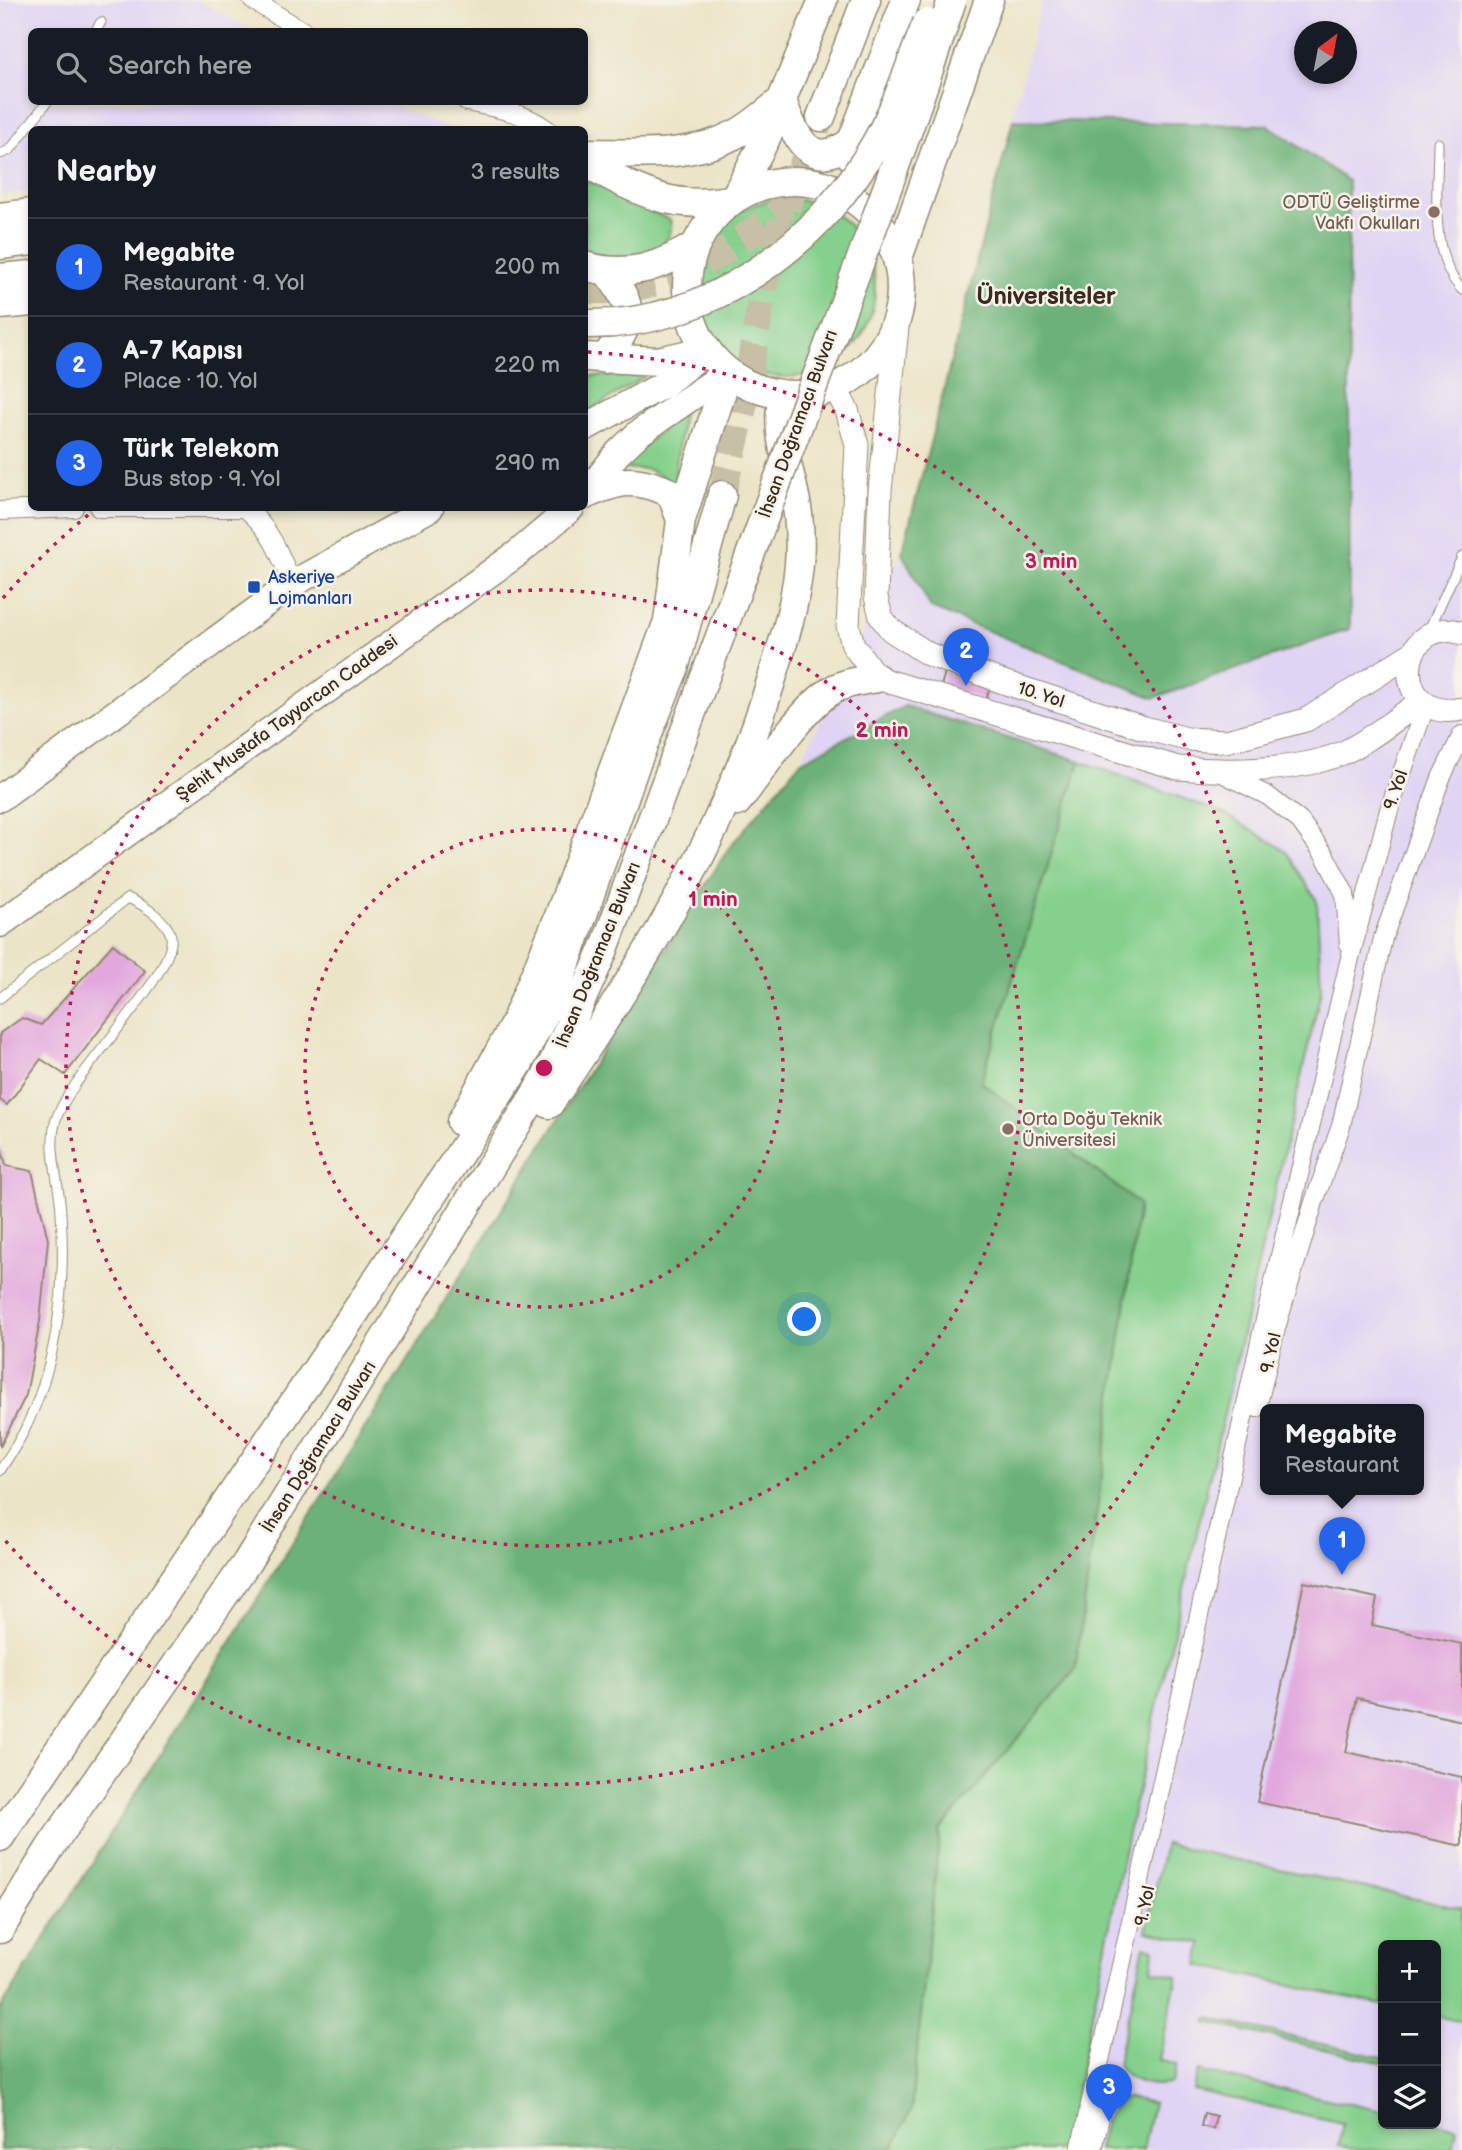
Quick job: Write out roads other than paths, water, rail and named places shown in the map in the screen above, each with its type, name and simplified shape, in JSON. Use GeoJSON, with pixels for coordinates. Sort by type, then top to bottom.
{"type":"FeatureCollection","features":[{"type":"Feature","properties":{"kind":"main road"},"geometry":{"type":"LineString","coordinates":[[734,199],[782,100],[823,0]]}},
{"type":"Feature","properties":{"kind":"main road"},"geometry":{"type":"LineString","coordinates":[[821,117],[866,0]]}},
{"type":"Feature","properties":{"kind":"main road"},"geometry":{"type":"LineString","coordinates":[[866,208],[856,183],[852,141],[906,0]]}},
{"type":"Feature","properties":{"kind":"main road"},"geometry":{"type":"LineString","coordinates":[[588,324],[629,322],[693,304],[764,267],[804,236],[849,186],[877,142],[937,0]]}},
{"type":"Feature","properties":{"kind":"main road","name":"İhsan Doğramacı Bulvarı"},"geometry":{"type":"LineString","coordinates":[[0,1929],[50,1848],[247,1562],[549,1072],[582,1003],[861,253],[908,137],[952,0]]}},
{"type":"Feature","properties":{"kind":"main road"},"geometry":{"type":"LineString","coordinates":[[898,258],[989,0]]}},
{"type":"Feature","properties":{"kind":"main road"},"geometry":{"type":"LineString","coordinates":[[782,100],[793,130],[805,148],[826,154],[838,152],[852,141]]}},
{"type":"Feature","properties":{"kind":"main road"},"geometry":{"type":"LineString","coordinates":[[588,153],[677,152],[698,149],[736,135],[782,100]]}},
{"type":"Feature","properties":{"kind":"main road"},"geometry":{"type":"LineString","coordinates":[[588,164],[653,196],[685,204],[708,204],[734,199]]}},
{"type":"Feature","properties":{"kind":"main road"},"geometry":{"type":"LineString","coordinates":[[792,180],[832,187],[866,208],[886,231],[898,258],[902,288],[898,318],[889,340],[875,360],[857,376],[835,388],[801,396],[763,391],[728,372],[707,350],[692,322],[687,294],[688,268],[695,245],[712,220],[734,199],[752,189],[792,180]]}},
{"type":"Feature","properties":{"kind":"main road"},"geometry":{"type":"LineString","coordinates":[[0,217],[28,214]]}},
{"type":"Feature","properties":{"kind":"main road"},"geometry":{"type":"LineString","coordinates":[[0,245],[28,242]]}},
{"type":"Feature","properties":{"kind":"main road"},"geometry":{"type":"LineString","coordinates":[[596,269],[646,270],[695,245]]}},
{"type":"Feature","properties":{"kind":"main road"},"geometry":{"type":"LineString","coordinates":[[594,358],[625,330],[629,316],[624,296],[596,269]]}},
{"type":"Feature","properties":{"kind":"main road"},"geometry":{"type":"LineString","coordinates":[[0,278],[28,275]]}},
{"type":"Feature","properties":{"kind":"main road"},"geometry":{"type":"LineString","coordinates":[[0,305],[28,302]]}},
{"type":"Feature","properties":{"kind":"main road"},"geometry":{"type":"LineString","coordinates":[[594,358],[659,361],[707,350]]}},
{"type":"Feature","properties":{"kind":"main road"},"geometry":{"type":"LineString","coordinates":[[588,426],[663,385],[707,350]]}},
{"type":"Feature","properties":{"kind":"main road"},"geometry":{"type":"LineString","coordinates":[[588,492],[618,453],[639,433],[728,372]]}},
{"type":"Feature","properties":{"kind":"main road"},"geometry":{"type":"LineString","coordinates":[[356,1311],[514,1025],[556,924],[668,621],[681,520],[728,372]]}},
{"type":"Feature","properties":{"kind":"main road"},"geometry":{"type":"LineString","coordinates":[[372,1363],[605,1022],[659,935],[712,835],[752,743],[795,594],[798,514],[779,429],[783,395]]}},
{"type":"Feature","properties":{"kind":"main road"},"geometry":{"type":"LineString","coordinates":[[588,494],[611,483],[643,481],[671,493],[681,520]]}},
{"type":"Feature","properties":{"kind":"main road","name":"İhsan Doğramacı Bulvarı"},"geometry":{"type":"LineString","coordinates":[[0,1837],[356,1311],[518,1065],[557,989],[635,766],[674,669],[722,495]]}},
{"type":"Feature","properties":{"kind":"main road"},"geometry":{"type":"LineString","coordinates":[[0,797],[292,584],[425,511]]}},
{"type":"Feature","properties":{"kind":"main road","name":"Şehit Mustafa Tayyarcan Caddesi"},"geometry":{"type":"LineString","coordinates":[[0,924],[518,552],[567,511]]}},
{"type":"Feature","properties":{"kind":"main road"},"geometry":{"type":"LineString","coordinates":[[712,835],[811,709],[830,691],[846,684],[877,678]]}},
{"type":"Feature","properties":{"kind":"street"},"geometry":{"type":"LineString","coordinates":[[251,0],[298,28]]}},
{"type":"Feature","properties":{"kind":"street"},"geometry":{"type":"LineString","coordinates":[[483,105],[505,109],[535,120],[543,126]]}},
{"type":"Feature","properties":{"kind":"street","name":"10. Yol"},"geometry":{"type":"LineString","coordinates":[[898,318],[880,491],[876,597],[881,617],[891,630],[928,654],[1006,683],[1144,728],[1186,738],[1226,741],[1306,720],[1411,654],[1426,636]]}},
{"type":"Feature","properties":{"kind":"street"},"geometry":{"type":"LineString","coordinates":[[835,388],[847,410],[857,445],[848,626],[853,645],[877,678]]}},
{"type":"Feature","properties":{"kind":"street"},"geometry":{"type":"LineString","coordinates":[[0,511],[28,510]]}},
{"type":"Feature","properties":{"kind":"street"},"geometry":{"type":"LineString","coordinates":[[249,511],[262,521],[276,543],[292,584]]}},
{"type":"Feature","properties":{"kind":"street"},"geometry":{"type":"LineString","coordinates":[[1426,636],[1447,630],[1462,633]]}},
{"type":"Feature","properties":{"kind":"street"},"geometry":{"type":"LineString","coordinates":[[921,692],[928,654]]}},
{"type":"Feature","properties":{"kind":"street"},"geometry":{"type":"LineString","coordinates":[[1411,654],[1409,679],[1424,702],[1450,711],[1462,709]]}},
{"type":"Feature","properties":{"kind":"street","name":"10. Yol"},"geometry":{"type":"LineString","coordinates":[[877,678],[1178,768],[1220,772],[1270,769],[1340,754],[1424,702]]}},
{"type":"Feature","properties":{"kind":"street"},"geometry":{"type":"LineString","coordinates":[[1000,714],[1006,683]]}},
{"type":"Feature","properties":{"kind":"street","name":"9. Yol"},"geometry":{"type":"LineString","coordinates":[[1080,2150],[1260,1342],[1350,958],[1389,810],[1424,702]]}},
{"type":"Feature","properties":{"kind":"street","name":"9. Yol"},"geometry":{"type":"LineString","coordinates":[[1093,2150],[1164,1820],[1276,1328],[1314,1202],[1341,1126],[1383,938],[1441,778],[1462,735]]}},
{"type":"Feature","properties":{"kind":"street","name":"9. Yol"},"geometry":{"type":"LineString","coordinates":[[1220,772],[1268,796],[1300,821],[1324,854],[1345,894],[1350,958]]}},
{"type":"Feature","properties":{"kind":"lane"},"geometry":{"type":"LineString","coordinates":[[97,28],[101,22]]}},
{"type":"Feature","properties":{"kind":"lane"},"geometry":{"type":"LineString","coordinates":[[28,126],[45,105]]}},
{"type":"Feature","properties":{"kind":"lane"},"geometry":{"type":"LineString","coordinates":[[0,154],[10,150],[28,127]]}},
{"type":"Feature","properties":{"kind":"lane"},"geometry":{"type":"LineString","coordinates":[[1438,143],[1441,246],[1447,268],[1462,290]]}},
{"type":"Feature","properties":{"kind":"lane"},"geometry":{"type":"LineString","coordinates":[[1426,636],[1462,557]]}},
{"type":"Feature","properties":{"kind":"lane"},"geometry":{"type":"LineString","coordinates":[[0,998],[128,898],[149,910],[165,925],[171,936],[170,948],[149,988],[95,1057],[55,1123],[63,1265],[54,1350],[27,1426],[0,1471]]}},
{"type":"Feature","properties":{"kind":"tunnel"},"geometry":{"type":"LineString","coordinates":[[722,495],[744,403],[765,278],[787,206],[821,117]]}},
{"type":"Feature","properties":{"kind":"tunnel"},"geometry":{"type":"LineString","coordinates":[[588,290],[615,290],[643,285],[693,268],[740,240],[787,206]]}},
{"type":"Feature","properties":{"kind":"place","name":"ODTÜ Geliştirme Vakfı Okulları"},"geometry":{"type":"Point","coordinates":[1434,212]}},
{"type":"Feature","properties":{"kind":"place","name":"Askeriye Lojmanları"},"geometry":{"type":"Point","coordinates":[254,587]}},
{"type":"Feature","properties":{"kind":"place","name":"A-7 Kapısı"},"geometry":{"type":"Point","coordinates":[966,686]}},
{"type":"Feature","properties":{"kind":"place","name":"Orta Doğu Teknik Üniversitesi"},"geometry":{"type":"Point","coordinates":[1008,1129]}},
{"type":"Feature","properties":{"kind":"place","name":"Megabite"},"geometry":{"type":"Point","coordinates":[1342,1575]}},
{"type":"Feature","properties":{"kind":"place","name":"Türk Telekom"},"geometry":{"type":"Point","coordinates":[1109,2122]}},
{"type":"Feature","properties":{"kind":"district","name":"Üniversiteler"},"geometry":{"type":"Point","coordinates":[1046,296]}}]}
